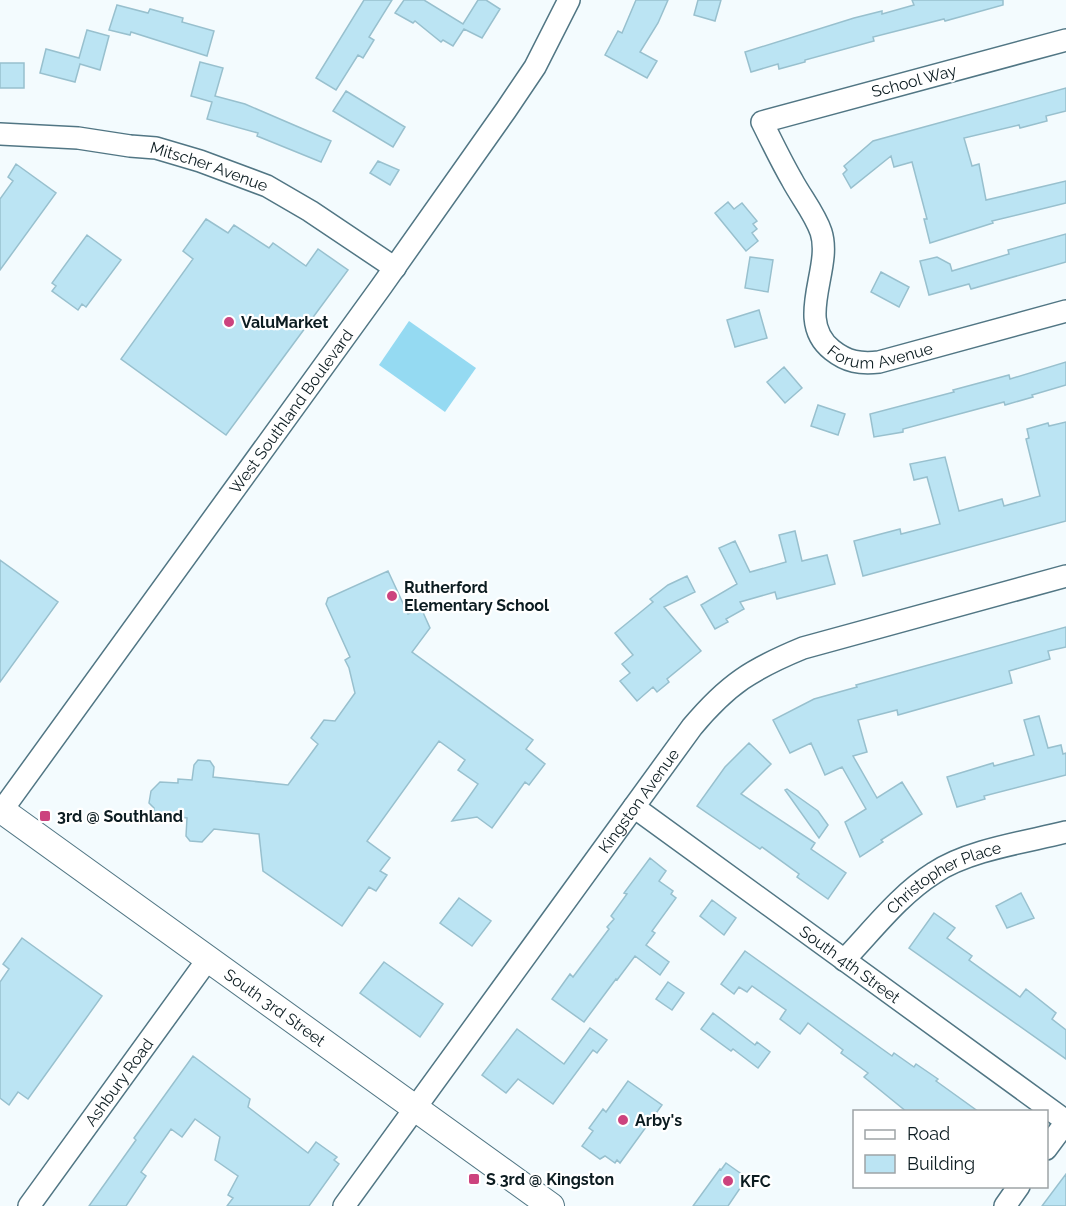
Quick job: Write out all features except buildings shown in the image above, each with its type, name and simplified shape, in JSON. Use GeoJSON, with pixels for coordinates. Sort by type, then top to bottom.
{"type":"FeatureCollection","features":[{"type":"Feature","properties":{"kind":"street","name":"West Southland Boulevard"},"geometry":{"type":"LineString","coordinates":[[1,811],[395,268],[519,92],[550,40],[569,0]]}},
{"type":"Feature","properties":{"kind":"street","name":"School Way"},"geometry":{"type":"LineString","coordinates":[[762,122],[1066,40]]}},
{"type":"Feature","properties":{"kind":"street","name":"Forum Avenue"},"geometry":{"type":"LineString","coordinates":[[762,122],[821,231],[823,254],[815,317],[822,339],[829,348],[844,359],[860,364],[879,362],[1066,311]]}},
{"type":"Feature","properties":{"kind":"street","name":"Mitscher Avenue"},"geometry":{"type":"LineString","coordinates":[[0,134],[78,138],[156,148],[200,161],[267,186],[310,210],[395,268]]}},
{"type":"Feature","properties":{"kind":"street","name":"Kingston Avenue"},"geometry":{"type":"LineString","coordinates":[[344,1206],[692,727],[714,701],[740,680],[767,663],[803,648],[1066,576]]}},
{"type":"Feature","properties":{"kind":"street","name":"South 4th Street"},"geometry":{"type":"LineString","coordinates":[[634,807],[1066,1121]]}},
{"type":"Feature","properties":{"kind":"street","name":"South 3rd Street"},"geometry":{"type":"LineString","coordinates":[[1,811],[551,1206]]}},
{"type":"Feature","properties":{"kind":"street","name":"Christopher Place"},"geometry":{"type":"LineString","coordinates":[[844,960],[913,888],[934,873],[971,856],[1066,832]]}},
{"type":"Feature","properties":{"kind":"street","name":"Ashbury Road"},"geometry":{"type":"LineString","coordinates":[[28,1206],[208,959]]}},
{"type":"Feature","properties":{"kind":"street"},"geometry":{"type":"LineString","coordinates":[[1048,1148],[1066,1121]]}},
{"type":"Feature","properties":{"kind":"street"},"geometry":{"type":"LineString","coordinates":[[1005,1206],[1018,1188]]}},
{"type":"Feature","properties":{"kind":"shaded area"},"geometry":{"type":"Polygon","coordinates":[[[409,321],[476,368],[445,412],[379,365],[409,321]]]}},
{"type":"Feature","properties":{"kind":"place","name":"ValuMarket"},"geometry":{"type":"Point","coordinates":[229,322]}},
{"type":"Feature","properties":{"kind":"place","name":"Rutherford Elementary School"},"geometry":{"type":"Point","coordinates":[392,596]}},
{"type":"Feature","properties":{"kind":"place","name":"3rd @ Southland"},"geometry":{"type":"Point","coordinates":[45,816]}},
{"type":"Feature","properties":{"kind":"place","name":"Arby's"},"geometry":{"type":"Point","coordinates":[623,1120]}},
{"type":"Feature","properties":{"kind":"place","name":"S 3rd @ Kingston"},"geometry":{"type":"Point","coordinates":[474,1179]}},
{"type":"Feature","properties":{"kind":"place","name":"KFC"},"geometry":{"type":"Point","coordinates":[728,1181]}}]}
